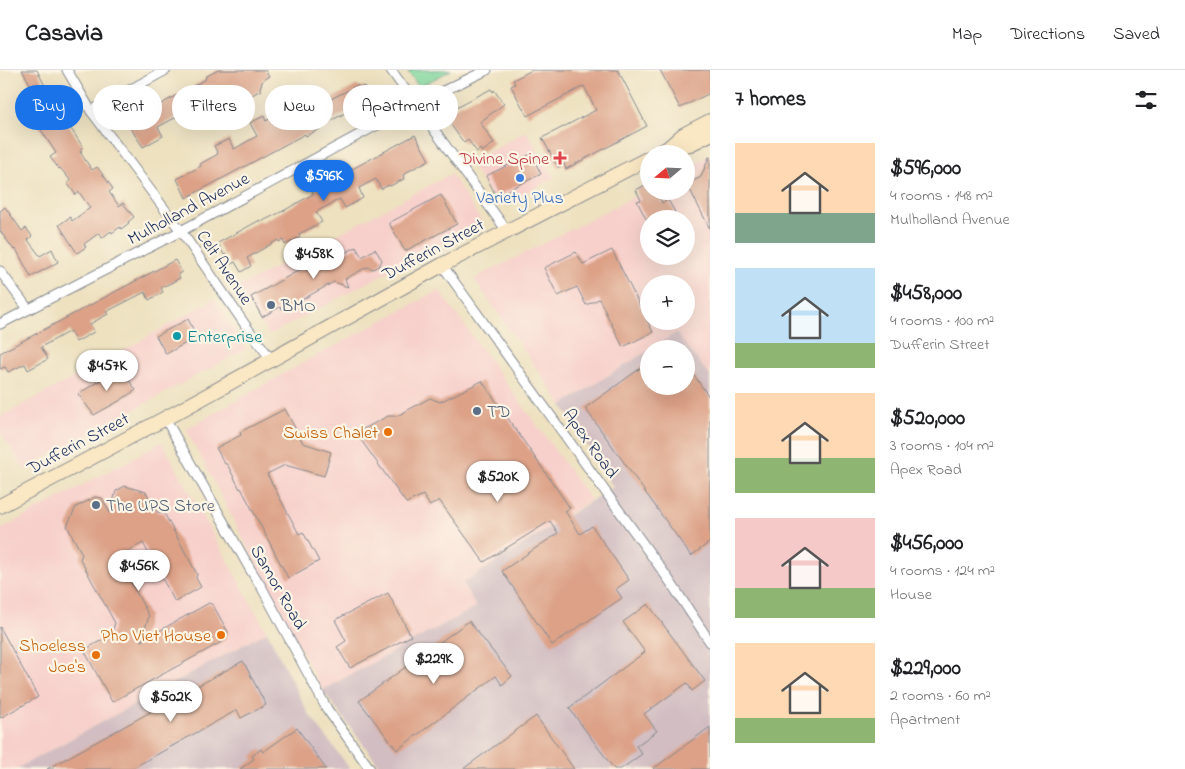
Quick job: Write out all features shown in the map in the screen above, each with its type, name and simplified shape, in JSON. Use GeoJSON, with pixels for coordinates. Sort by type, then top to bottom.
{"type":"FeatureCollection","features":[{"type":"Feature","properties":{"kind":"main road"},"geometry":{"type":"LineString","coordinates":[[669,145],[683,134],[710,121]]}},
{"type":"Feature","properties":{"kind":"main road"},"geometry":{"type":"LineString","coordinates":[[686,145],[710,134]]}},
{"type":"Feature","properties":{"kind":"main road","name":"Dufferin Street"},"geometry":{"type":"LineString","coordinates":[[0,506],[165,418],[442,265],[640,163]]}},
{"type":"Feature","properties":{"kind":"street","name":"Celt Avenue"},"geometry":{"type":"LineString","coordinates":[[68,70],[91,111],[181,231],[271,359]]}},
{"type":"Feature","properties":{"kind":"street"},"geometry":{"type":"LineString","coordinates":[[91,111],[166,70]]}},
{"type":"Feature","properties":{"kind":"street"},"geometry":{"type":"LineString","coordinates":[[391,70],[402,85]]}},
{"type":"Feature","properties":{"kind":"street","name":"Mulholland Avenue"},"geometry":{"type":"LineString","coordinates":[[456,85],[487,70]]}},
{"type":"Feature","properties":{"kind":"street","name":"Mulholland Avenue"},"geometry":{"type":"LineString","coordinates":[[0,324],[181,231],[368,130]]}},
{"type":"Feature","properties":{"kind":"street"},"geometry":{"type":"LineString","coordinates":[[435,130],[507,231]]}},
{"type":"Feature","properties":{"kind":"street","name":"Apex Road"},"geometry":{"type":"LineString","coordinates":[[442,265],[667,577],[710,642]]}},
{"type":"Feature","properties":{"kind":"street"},"geometry":{"type":"LineString","coordinates":[[0,271],[28,309]]}},
{"type":"Feature","properties":{"kind":"street","name":"Samor Road"},"geometry":{"type":"LineString","coordinates":[[165,418],[262,588],[327,708],[370,769]]}},
{"type":"Feature","properties":{"kind":"shaded area"},"geometry":{"type":"Polygon","coordinates":[[[526,131],[554,178],[499,207],[470,163],[526,131]]]}},
{"type":"Feature","properties":{"kind":"shaded area"},"geometry":{"type":"Polygon","coordinates":[[[710,155],[710,376],[695,357],[695,340],[682,340],[676,333],[665,340],[640,340],[640,356],[562,405],[474,279],[640,194],[640,200],[695,200],[695,163],[710,155]]]}},
{"type":"Feature","properties":{"kind":"shaded area"},"geometry":{"type":"Polygon","coordinates":[[[451,174],[482,222],[269,335],[237,288],[451,174]]]}},
{"type":"Feature","properties":{"kind":"shaded area"},"geometry":{"type":"Polygon","coordinates":[[[439,290],[591,500],[463,583],[476,607],[322,690],[186,429],[299,365],[439,290]]]}},
{"type":"Feature","properties":{"kind":"shaded area"},"geometry":{"type":"Polygon","coordinates":[[[214,299],[246,349],[24,469],[0,431],[0,417],[214,299]]]}},
{"type":"Feature","properties":{"kind":"shaded area"},"geometry":{"type":"Polygon","coordinates":[[[676,333],[682,340],[665,340],[676,333]]]}},
{"type":"Feature","properties":{"kind":"shaded area"},"geometry":{"type":"Polygon","coordinates":[[[640,356],[640,395],[695,395],[695,357],[710,376],[710,769],[382,769],[322,690],[476,607],[463,583],[613,487],[562,405],[640,356]]]}},
{"type":"Feature","properties":{"kind":"shaded area"},"geometry":{"type":"Polygon","coordinates":[[[162,442],[267,632],[16,769],[0,769],[0,530],[162,442]]]}},
{"type":"Feature","properties":{"kind":"shaded area"},"geometry":{"type":"Polygon","coordinates":[[[267,632],[308,713],[350,769],[16,769],[267,632]]]}},
{"type":"Feature","properties":{"kind":"green space"},"geometry":{"type":"Polygon","coordinates":[[[407,70],[451,70],[423,85],[418,85],[407,70]]]}},
{"type":"Feature","properties":{"kind":"building"},"geometry":{"type":"Polygon","coordinates":[[[22,70],[37,70],[44,85],[31,85],[22,70]]]}},
{"type":"Feature","properties":{"kind":"building"},"geometry":{"type":"Polygon","coordinates":[[[218,70],[265,70],[269,76],[263,80],[261,90],[255,93],[255,85],[195,85],[206,79],[205,77],[218,70]]]}},
{"type":"Feature","properties":{"kind":"building"},"geometry":{"type":"Polygon","coordinates":[[[532,70],[618,70],[647,126],[566,169],[564,164],[558,167],[542,138],[596,110],[584,86],[527,116],[511,86],[515,84],[513,80],[532,70]]]}},
{"type":"Feature","properties":{"kind":"building"},"geometry":{"type":"Polygon","coordinates":[[[660,70],[710,70],[710,93],[680,108],[660,70]]]}},
{"type":"Feature","properties":{"kind":"building"},"geometry":{"type":"Polygon","coordinates":[[[491,89],[493,92],[494,90],[504,104],[480,122],[494,143],[482,152],[480,149],[477,152],[468,140],[464,143],[455,130],[458,130],[458,106],[491,89]]]}},
{"type":"Feature","properties":{"kind":"building"},"geometry":{"type":"Polygon","coordinates":[[[343,93],[343,114],[333,119],[333,98],[343,93]]]}},
{"type":"Feature","properties":{"kind":"building"},"geometry":{"type":"Polygon","coordinates":[[[172,98],[172,119],[162,125],[162,104],[172,98]]]}},
{"type":"Feature","properties":{"kind":"building"},"geometry":{"type":"Polygon","coordinates":[[[264,116],[265,130],[318,130],[306,136],[305,134],[186,198],[177,179],[218,154],[214,146],[229,139],[234,149],[257,136],[254,130],[255,120],[264,116]]]}},
{"type":"Feature","properties":{"kind":"building"},"geometry":{"type":"Polygon","coordinates":[[[41,130],[72,130],[83,147],[80,149],[82,151],[80,152],[92,170],[97,167],[113,189],[109,192],[119,206],[123,203],[134,217],[121,229],[120,227],[112,233],[111,231],[102,238],[99,233],[84,244],[86,247],[77,253],[59,225],[70,217],[72,221],[90,208],[79,192],[76,195],[67,183],[71,181],[50,157],[56,153],[41,130]]]}},
{"type":"Feature","properties":{"kind":"building"},"geometry":{"type":"Polygon","coordinates":[[[132,130],[160,130],[163,136],[143,147],[132,130]]]}},
{"type":"Feature","properties":{"kind":"building"},"geometry":{"type":"Polygon","coordinates":[[[415,135],[429,160],[403,175],[404,179],[381,189],[376,179],[359,188],[363,198],[345,208],[340,199],[316,212],[322,222],[299,234],[300,237],[285,245],[283,240],[279,242],[278,240],[247,258],[251,266],[241,272],[235,262],[231,264],[226,254],[224,255],[218,243],[260,220],[261,222],[285,210],[313,194],[312,192],[330,181],[415,135]]]}},
{"type":"Feature","properties":{"kind":"building"},"geometry":{"type":"Polygon","coordinates":[[[531,154],[541,174],[496,196],[486,176],[531,154]]]}},
{"type":"Feature","properties":{"kind":"building"},"geometry":{"type":"Polygon","coordinates":[[[710,157],[710,229],[695,200],[695,180],[701,177],[710,157]]]}},
{"type":"Feature","properties":{"kind":"building"},"geometry":{"type":"Polygon","coordinates":[[[640,188],[640,198],[636,190],[640,188]]]}},
{"type":"Feature","properties":{"kind":"building"},"geometry":{"type":"Polygon","coordinates":[[[441,195],[457,224],[405,251],[389,223],[441,195]]]}},
{"type":"Feature","properties":{"kind":"building"},"geometry":{"type":"Polygon","coordinates":[[[660,200],[662,203],[668,200],[674,210],[642,210],[637,201],[660,200]]]}},
{"type":"Feature","properties":{"kind":"building"},"geometry":{"type":"Polygon","coordinates":[[[5,207],[22,231],[26,228],[32,236],[28,240],[40,256],[52,249],[58,262],[31,277],[16,249],[14,250],[0,231],[0,211],[5,207]]]}},
{"type":"Feature","properties":{"kind":"building"},"geometry":{"type":"Polygon","coordinates":[[[356,247],[362,257],[375,249],[382,260],[379,266],[373,269],[367,267],[345,279],[348,287],[334,282],[283,310],[280,307],[262,317],[251,297],[305,267],[307,271],[329,258],[327,254],[339,248],[343,254],[356,247]]]}},
{"type":"Feature","properties":{"kind":"building"},"geometry":{"type":"Polygon","coordinates":[[[612,250],[640,306],[640,330],[652,330],[653,332],[623,347],[599,299],[586,305],[577,287],[558,296],[544,268],[576,252],[583,264],[612,250]]]}},
{"type":"Feature","properties":{"kind":"building"},"geometry":{"type":"Polygon","coordinates":[[[175,260],[182,272],[178,274],[180,278],[161,288],[163,292],[149,300],[145,292],[106,312],[108,314],[90,324],[94,332],[76,342],[70,331],[41,347],[48,359],[28,370],[25,364],[8,372],[5,367],[0,369],[0,353],[175,260]]]}},
{"type":"Feature","properties":{"kind":"building","name":"Enterprise"},"geometry":{"type":"Polygon","coordinates":[[[188,319],[197,337],[166,354],[156,336],[188,319]]]}},
{"type":"Feature","properties":{"kind":"building"},"geometry":{"type":"Polygon","coordinates":[[[120,368],[136,390],[94,415],[78,394],[120,368]]]}},
{"type":"Feature","properties":{"kind":"building"},"geometry":{"type":"Polygon","coordinates":[[[640,368],[640,395],[695,395],[695,377],[710,398],[710,542],[691,556],[585,408],[640,368]]]}},
{"type":"Feature","properties":{"kind":"building"},"geometry":{"type":"Polygon","coordinates":[[[482,381],[570,508],[565,511],[580,534],[592,526],[629,580],[616,589],[622,598],[552,645],[502,571],[558,533],[550,521],[484,562],[439,500],[430,506],[423,495],[406,503],[356,433],[388,416],[397,416],[430,398],[440,402],[482,381]]]}},
{"type":"Feature","properties":{"kind":"building"},"geometry":{"type":"Polygon","coordinates":[[[285,409],[303,443],[331,452],[324,476],[285,465],[267,474],[299,534],[303,532],[319,561],[288,578],[241,488],[216,448],[241,435],[240,432],[285,409]]]}},
{"type":"Feature","properties":{"kind":"building"},"geometry":{"type":"Polygon","coordinates":[[[125,486],[146,492],[157,512],[164,513],[197,574],[196,578],[201,587],[175,602],[143,543],[117,557],[149,616],[141,641],[209,603],[213,605],[228,632],[225,640],[112,702],[84,650],[111,635],[115,623],[80,559],[82,554],[67,526],[76,507],[95,497],[102,498],[110,513],[116,491],[125,486]]]}},
{"type":"Feature","properties":{"kind":"building"},"geometry":{"type":"Polygon","coordinates":[[[388,593],[411,636],[350,668],[337,647],[346,641],[335,620],[388,593]]]}},
{"type":"Feature","properties":{"kind":"building"},"geometry":{"type":"Polygon","coordinates":[[[648,604],[705,681],[692,691],[687,683],[644,714],[657,731],[636,746],[642,754],[621,769],[614,769],[569,708],[645,652],[623,622],[648,604]]]}},
{"type":"Feature","properties":{"kind":"building"},"geometry":{"type":"Polygon","coordinates":[[[469,621],[512,676],[502,685],[496,676],[397,750],[359,701],[469,621]]]}},
{"type":"Feature","properties":{"kind":"building"},"geometry":{"type":"Polygon","coordinates":[[[0,627],[38,697],[0,718],[0,627]]]}},
{"type":"Feature","properties":{"kind":"building"},"geometry":{"type":"Polygon","coordinates":[[[243,661],[266,705],[241,718],[237,710],[131,769],[47,769],[243,661]]]}},
{"type":"Feature","properties":{"kind":"building"},"geometry":{"type":"Polygon","coordinates":[[[536,716],[574,769],[463,769],[536,716]]]}},
{"type":"Feature","properties":{"kind":"building"},"geometry":{"type":"Polygon","coordinates":[[[710,727],[710,769],[653,769],[710,727]]]}},
{"type":"Feature","properties":{"kind":"building"},"geometry":{"type":"Polygon","coordinates":[[[297,728],[326,769],[240,769],[254,759],[252,756],[261,749],[263,752],[297,728]]]}},
{"type":"Feature","properties":{"kind":"place","name":"Divine Spine"},"geometry":{"type":"Point","coordinates":[560,158]}},
{"type":"Feature","properties":{"kind":"place","name":"Variety Plus"},"geometry":{"type":"Point","coordinates":[520,178]}},
{"type":"Feature","properties":{"kind":"place","name":"BMO"},"geometry":{"type":"Point","coordinates":[271,305]}},
{"type":"Feature","properties":{"kind":"place","name":"Enterprise"},"geometry":{"type":"Point","coordinates":[177,336]}},
{"type":"Feature","properties":{"kind":"place","name":"TD"},"geometry":{"type":"Point","coordinates":[477,411]}},
{"type":"Feature","properties":{"kind":"place","name":"Swiss Chalet"},"geometry":{"type":"Point","coordinates":[388,432]}},
{"type":"Feature","properties":{"kind":"place","name":"The UPS Store"},"geometry":{"type":"Point","coordinates":[96,505]}},
{"type":"Feature","properties":{"kind":"place","name":"Pho Viet House"},"geometry":{"type":"Point","coordinates":[221,635]}},
{"type":"Feature","properties":{"kind":"place","name":"Shoeless Joe's"},"geometry":{"type":"Point","coordinates":[96,655]}}]}
